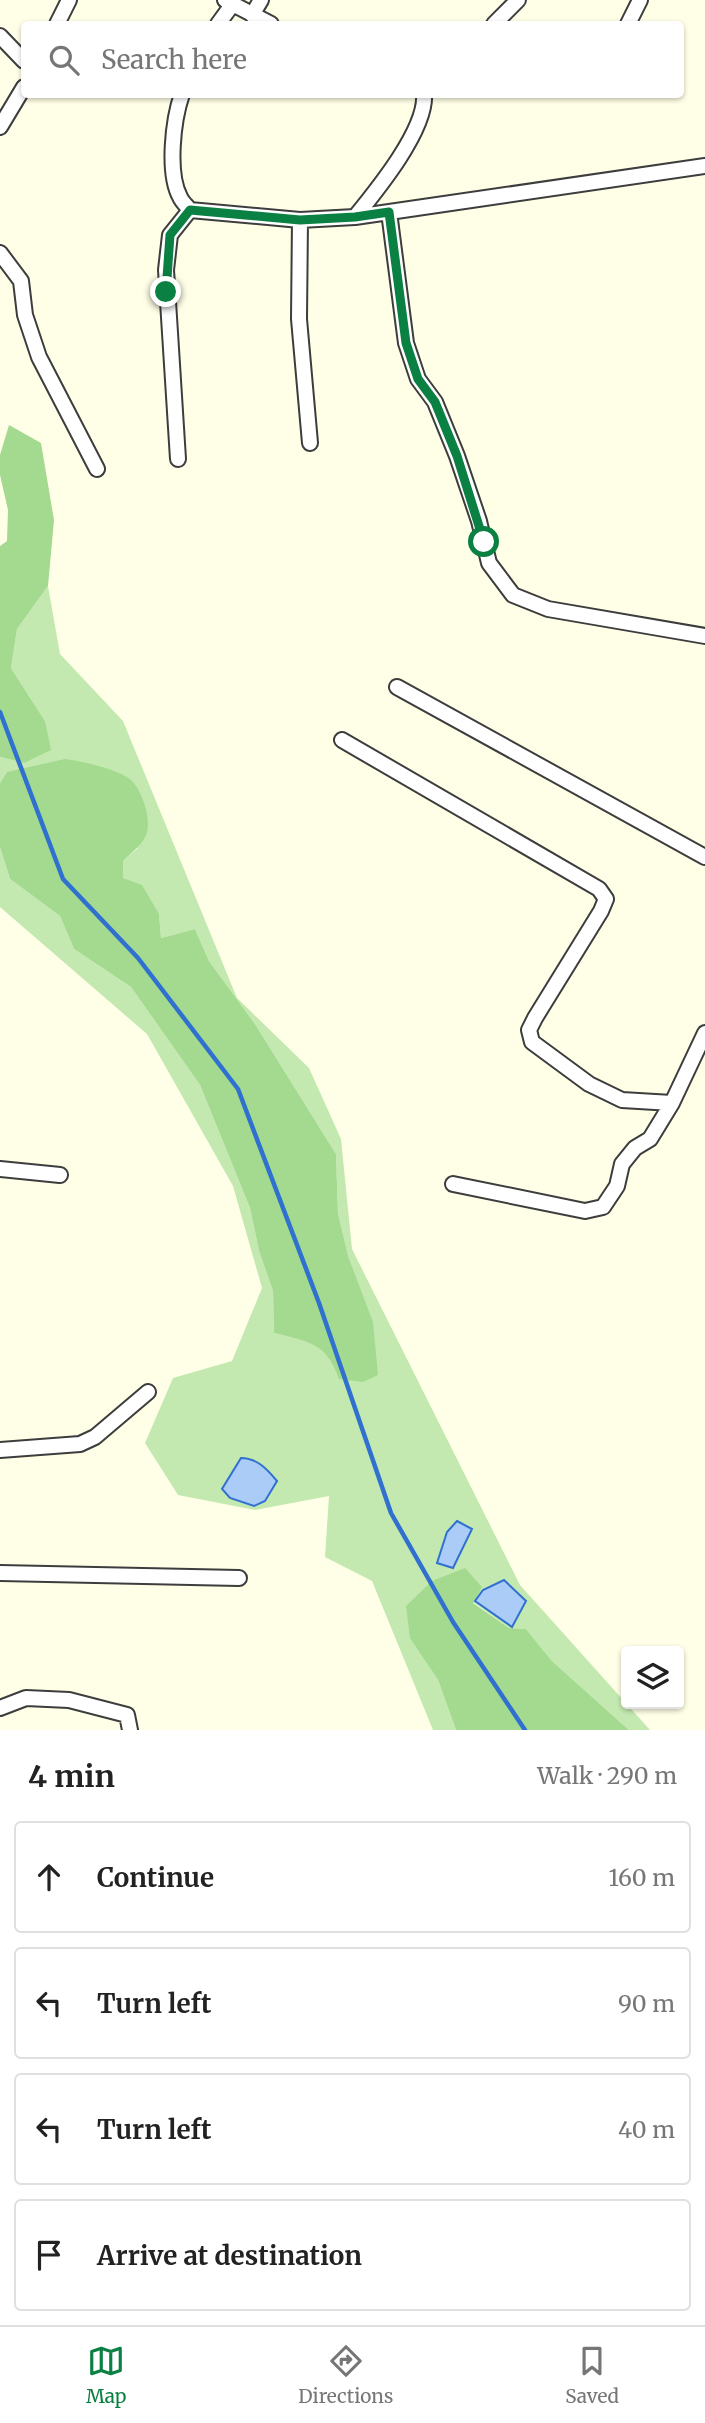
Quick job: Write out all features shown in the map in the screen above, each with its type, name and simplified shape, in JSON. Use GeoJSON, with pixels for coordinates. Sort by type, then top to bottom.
{"type":"FeatureCollection","features":[{"type":"Feature","properties":{"kind":"street"},"geometry":{"type":"LineString","coordinates":[[58,21],[69,0]]}},
{"type":"Feature","properties":{"kind":"street"},"geometry":{"type":"LineString","coordinates":[[252,15],[261,0]]}},
{"type":"Feature","properties":{"kind":"street"},"geometry":{"type":"LineString","coordinates":[[497,21],[518,0]]}},
{"type":"Feature","properties":{"kind":"street"},"geometry":{"type":"LineString","coordinates":[[630,21],[640,0]]}},
{"type":"Feature","properties":{"kind":"street"},"geometry":{"type":"LineString","coordinates":[[219,21],[228,2],[265,21]]}},
{"type":"Feature","properties":{"kind":"street"},"geometry":{"type":"LineString","coordinates":[[0,36],[21,58]]}},
{"type":"Feature","properties":{"kind":"street"},"geometry":{"type":"LineString","coordinates":[[0,127],[21,92]]}},
{"type":"Feature","properties":{"kind":"street"},"geometry":{"type":"LineString","coordinates":[[181,98],[173,149],[173,174],[180,200],[190,210],[300,220],[355,217],[705,166]]}},
{"type":"Feature","properties":{"kind":"street"},"geometry":{"type":"LineString","coordinates":[[355,217],[380,186],[406,146],[425,106],[424,98]]}},
{"type":"Feature","properties":{"kind":"street"},"geometry":{"type":"LineString","coordinates":[[178,459],[166,270],[170,235],[190,210]]}},
{"type":"Feature","properties":{"kind":"street"},"geometry":{"type":"LineString","coordinates":[[389,212],[406,343],[418,379],[435,402],[457,456],[479,521],[489,562],[513,595],[548,609],[705,636]]}},
{"type":"Feature","properties":{"kind":"street"},"geometry":{"type":"LineString","coordinates":[[300,220],[299,319],[310,443]]}},
{"type":"Feature","properties":{"kind":"street"},"geometry":{"type":"LineString","coordinates":[[0,253],[21,281],[25,315],[39,357],[97,469]]}},
{"type":"Feature","properties":{"kind":"street"},"geometry":{"type":"LineString","coordinates":[[397,687],[705,857]]}},
{"type":"Feature","properties":{"kind":"street"},"geometry":{"type":"LineString","coordinates":[[342,740],[600,889],[606,899],[601,911],[535,1018],[529,1030],[532,1042],[589,1084],[622,1100],[671,1103]]}},
{"type":"Feature","properties":{"kind":"street"},"geometry":{"type":"LineString","coordinates":[[453,1184],[585,1210],[603,1208],[617,1186],[622,1164],[635,1148],[650,1139],[671,1103],[705,1032]]}},
{"type":"Feature","properties":{"kind":"street"},"geometry":{"type":"LineString","coordinates":[[0,1169],[60,1175]]}},
{"type":"Feature","properties":{"kind":"street"},"geometry":{"type":"LineString","coordinates":[[0,1450],[80,1444],[95,1437],[148,1392]]}},
{"type":"Feature","properties":{"kind":"street"},"geometry":{"type":"LineString","coordinates":[[0,1573],[239,1578]]}},
{"type":"Feature","properties":{"kind":"street"},"geometry":{"type":"LineString","coordinates":[[0,1707],[26,1698],[69,1700],[127,1715],[130,1730]]}},
{"type":"Feature","properties":{"kind":"green space"},"geometry":{"type":"Polygon","coordinates":[[[9,425],[41,443],[54,520],[48,586],[17,629],[11,668],[45,721],[51,750],[24,763],[0,757],[0,546],[7,541],[8,510],[0,475],[0,455],[9,425]]]}},
{"type":"Feature","properties":{"kind":"green space"},"geometry":{"type":"Polygon","coordinates":[[[48,586],[60,654],[123,721],[237,998],[309,1068],[341,1139],[352,1249],[520,1585],[621,1698],[621,1709],[631,1709],[650,1730],[629,1730],[552,1661],[526,1629],[509,1628],[473,1602],[411,1638],[438,1680],[456,1730],[433,1730],[372,1581],[325,1557],[329,1496],[255,1510],[178,1495],[145,1443],[173,1378],[232,1361],[262,1288],[233,1186],[147,1034],[0,907],[0,847],[10,879],[60,916],[74,949],[131,987],[200,1085],[250,1208],[259,1251],[273,1291],[274,1333],[315,1343],[332,1360],[349,1259],[338,1214],[336,1154],[255,1024],[209,961],[195,929],[161,938],[159,914],[123,878],[123,861],[138,848],[7,772],[0,783],[0,757],[24,763],[45,721],[11,668],[17,629],[48,586]]]}},
{"type":"Feature","properties":{"kind":"green space"},"geometry":{"type":"Polygon","coordinates":[[[65,759],[111,770],[127,777],[136,785],[145,805],[148,826],[143,840],[123,861],[123,878],[142,885],[159,914],[161,938],[195,929],[209,961],[255,1024],[336,1154],[338,1214],[349,1259],[373,1322],[378,1375],[363,1382],[339,1379],[328,1357],[315,1345],[274,1333],[273,1291],[259,1251],[250,1208],[200,1085],[131,987],[74,949],[60,916],[10,879],[0,847],[0,783],[7,772],[65,759]]]}},
{"type":"Feature","properties":{"kind":"green space"},"geometry":{"type":"Polygon","coordinates":[[[465,1568],[482,1587],[473,1603],[509,1628],[526,1629],[552,1661],[629,1730],[456,1730],[438,1680],[410,1638],[406,1606],[432,1581],[465,1568]]]}},
{"type":"Feature","properties":{"kind":"water"},"geometry":{"type":"Polygon","coordinates":[[[241,1458],[257,1462],[277,1481],[265,1501],[254,1506],[230,1498],[222,1489],[241,1458]]]}},
{"type":"Feature","properties":{"kind":"water"},"geometry":{"type":"Polygon","coordinates":[[[457,1521],[472,1529],[453,1568],[437,1563],[447,1532],[457,1521]]]}},
{"type":"Feature","properties":{"kind":"water"},"geometry":{"type":"Polygon","coordinates":[[[504,1580],[526,1601],[512,1627],[475,1601],[483,1590],[504,1580]]]}},
{"type":"Feature","properties":{"kind":"waterway"},"geometry":{"type":"LineString","coordinates":[[0,712],[63,879],[138,958],[238,1089],[319,1303],[391,1513],[453,1622],[525,1730]]}},
{"type":"Feature","properties":{"kind":"route"},"geometry":{"type":"LineString","coordinates":[[166,292],[170,235],[190,210],[300,220],[389,212],[406,343],[418,379],[435,402],[457,456],[484,542]]}}]}
